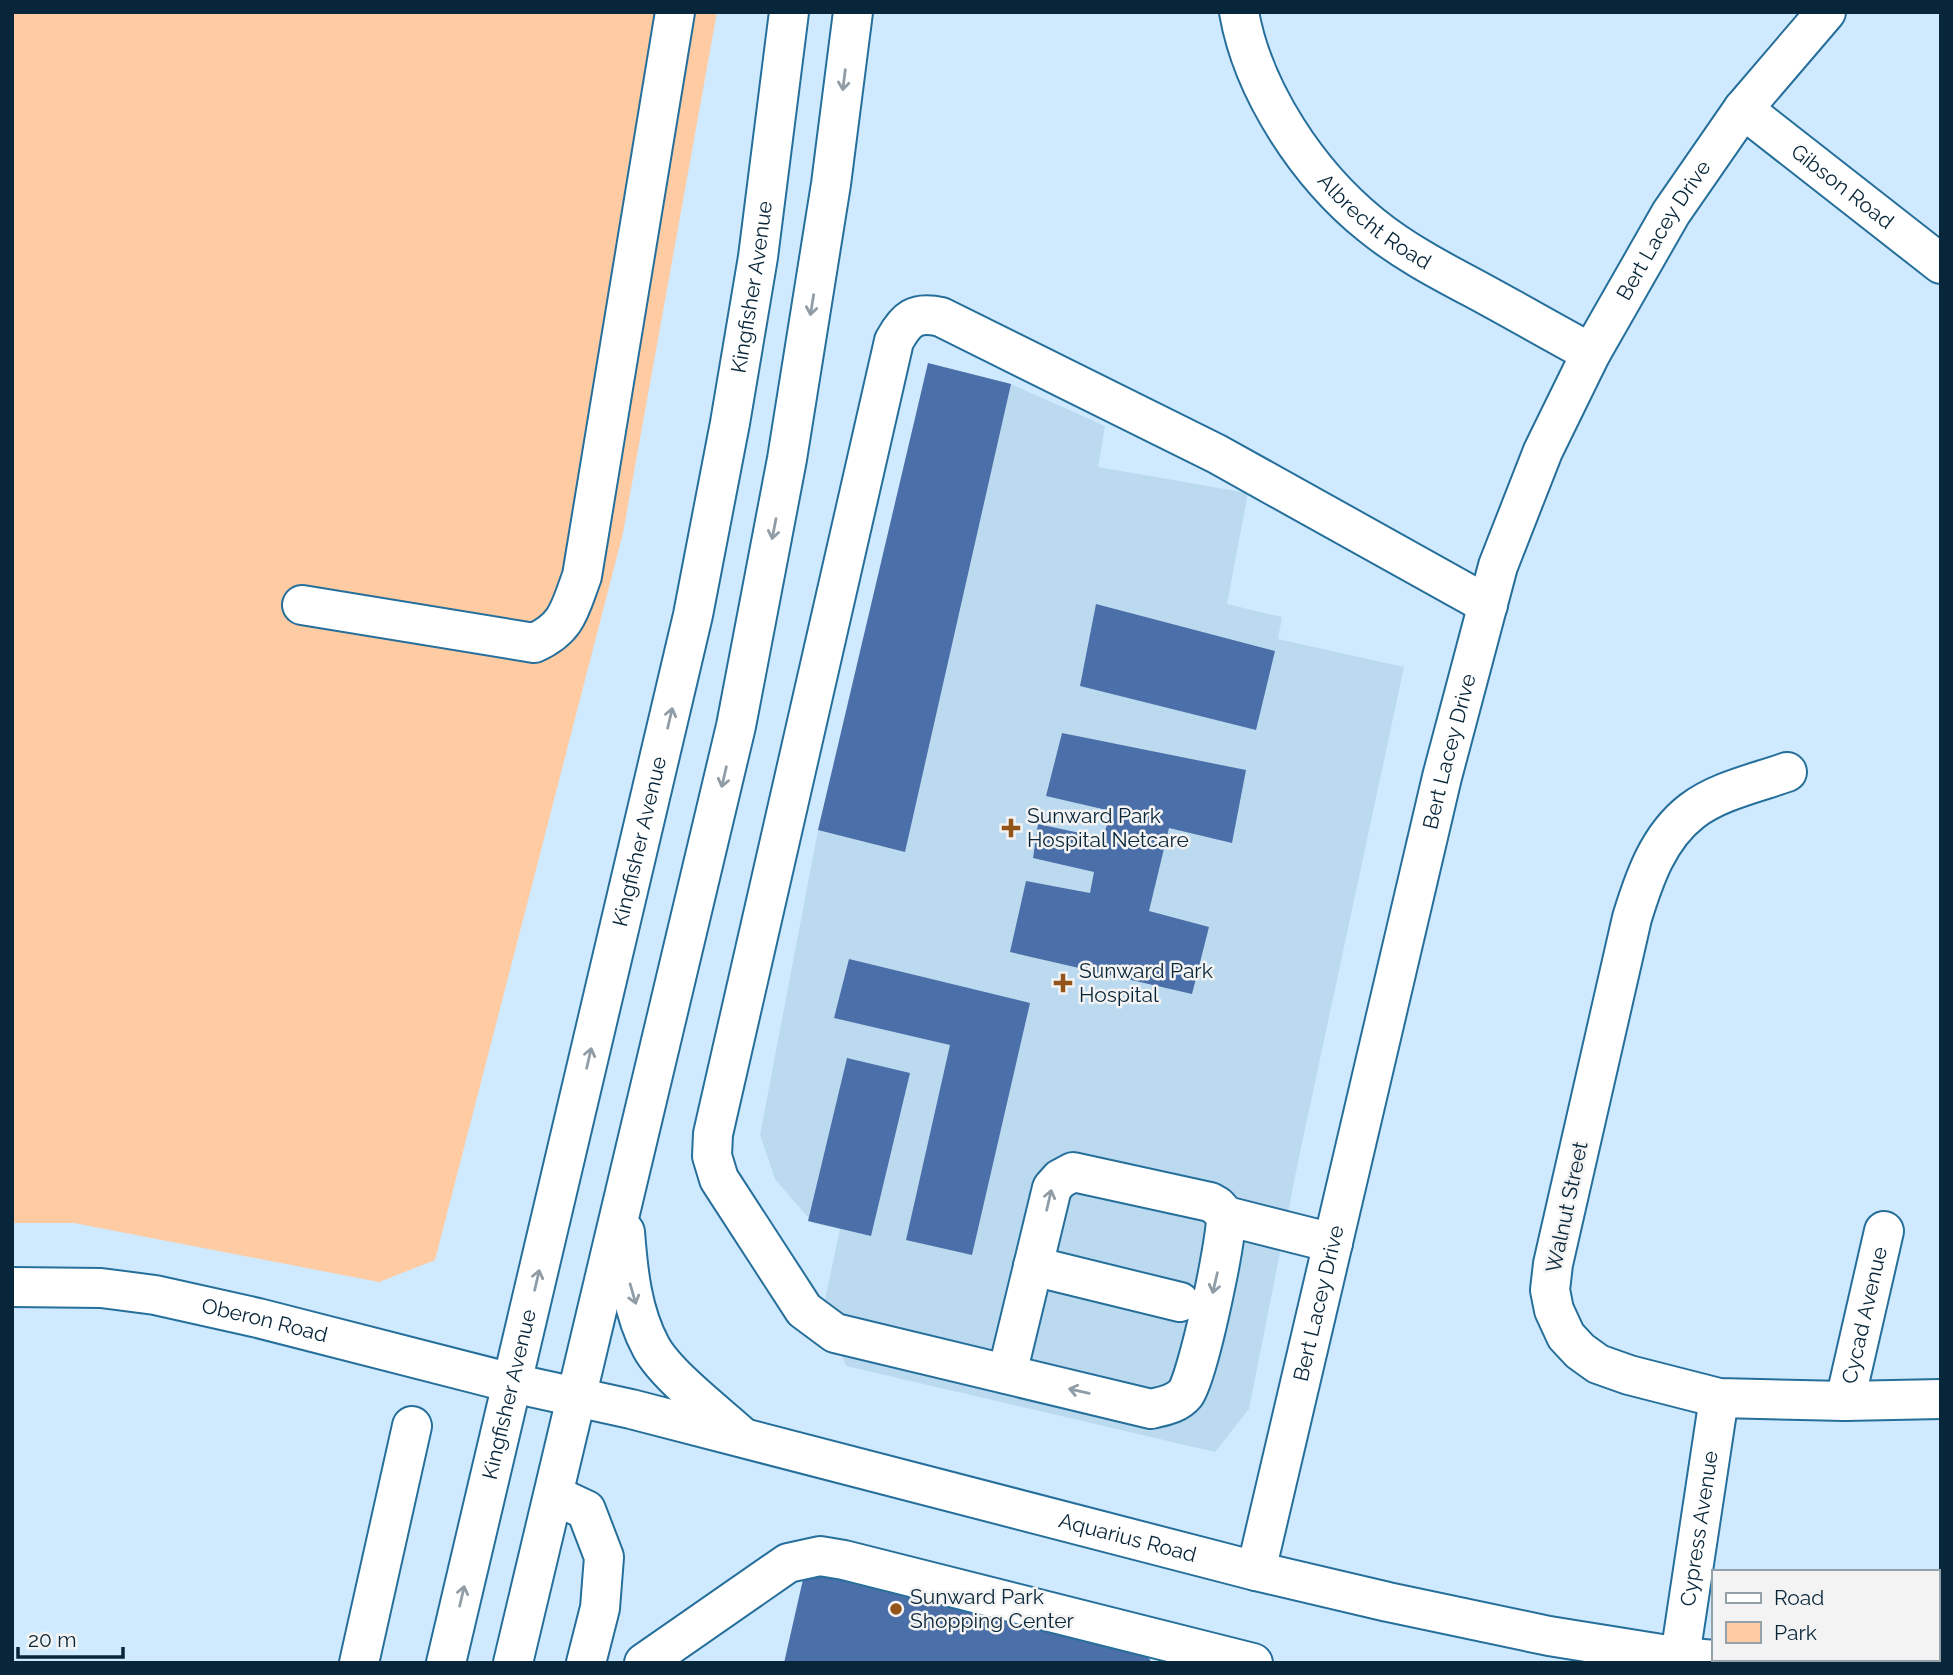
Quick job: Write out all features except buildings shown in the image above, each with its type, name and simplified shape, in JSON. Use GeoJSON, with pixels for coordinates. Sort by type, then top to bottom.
{"type":"FeatureCollection","features":[{"type":"Feature","properties":{"kind":"street"},"geometry":{"type":"LineString","coordinates":[[302,605],[534,643],[553,634],[569,611],[582,576],[675,12]]}},
{"type":"Feature","properties":{"kind":"street","name":"Kingfisher Avenue"},"geometry":{"type":"LineString","coordinates":[[446,1663],[696,601],[758,257],[789,12]]}},
{"type":"Feature","properties":{"kind":"street"},"geometry":{"type":"LineString","coordinates":[[513,1663],[736,726],[787,459],[831,184],[853,12]]}},
{"type":"Feature","properties":{"kind":"street","name":"Albrecht Road"},"geometry":{"type":"LineString","coordinates":[[1239,12],[1252,61],[1277,115],[1305,155],[1340,196],[1371,225],[1416,257],[1591,353]]}},
{"type":"Feature","properties":{"kind":"street","name":"Bert Lacey Drive"},"geometry":{"type":"LineString","coordinates":[[1256,1571],[1442,777],[1498,566],[1543,451],[1591,353],[1671,213],[1743,108],[1826,12]]}},
{"type":"Feature","properties":{"kind":"street","name":"Gibson Road"},"geometry":{"type":"LineString","coordinates":[[1743,108],[1941,264]]}},
{"type":"Feature","properties":{"kind":"street"},"geometry":{"type":"LineString","coordinates":[[1226,1216],[1219,1266],[1194,1376],[1184,1395],[1171,1404],[1151,1409],[835,1333],[804,1310],[719,1178],[712,1156],[713,1134],[891,355],[900,330],[914,316],[929,314],[940,317],[1217,454],[1488,605]]}},
{"type":"Feature","properties":{"kind":"street","name":"Walnut Street"},"geometry":{"type":"LineString","coordinates":[[1787,772],[1730,791],[1693,810],[1672,831],[1655,856],[1642,885],[1632,918],[1553,1264],[1550,1290],[1554,1310],[1566,1336],[1598,1364],[1629,1375],[1719,1398],[1845,1401],[1941,1399]]}},
{"type":"Feature","properties":{"kind":"street"},"geometry":{"type":"LineString","coordinates":[[1007,1374],[1052,1188],[1060,1179],[1073,1172],[1210,1202],[1226,1216],[1333,1243]]}},
{"type":"Feature","properties":{"kind":"street"},"geometry":{"type":"LineString","coordinates":[[622,1202],[629,1283],[652,1349],[677,1378],[744,1438]]}},
{"type":"Feature","properties":{"kind":"street","name":"Cycad Avenue"},"geometry":{"type":"LineString","coordinates":[[1845,1401],[1884,1231]]}},
{"type":"Feature","properties":{"kind":"street"},"geometry":{"type":"LineString","coordinates":[[1033,1266],[1180,1302]]}},
{"type":"Feature","properties":{"kind":"street","name":"Oberon Road"},"geometry":{"type":"LineString","coordinates":[[12,1287],[101,1288],[155,1295],[258,1318],[512,1383]]}},
{"type":"Feature","properties":{"kind":"street","name":"Aquarius Road"},"geometry":{"type":"LineString","coordinates":[[512,1383],[744,1438],[1256,1571],[1388,1602],[1680,1660],[1749,1663]]}},
{"type":"Feature","properties":{"kind":"street","name":"Cypress Avenue"},"geometry":{"type":"LineString","coordinates":[[1680,1660],[1719,1398]]}},
{"type":"Feature","properties":{"kind":"street"},"geometry":{"type":"LineString","coordinates":[[359,1663],[412,1426]]}},
{"type":"Feature","properties":{"kind":"street"},"geometry":{"type":"LineString","coordinates":[[554,1495],[586,1510],[604,1557],[600,1608],[586,1663]]}},
{"type":"Feature","properties":{"kind":"street"},"geometry":{"type":"LineString","coordinates":[[644,1663],[788,1563],[820,1556],[1253,1663]]}},
{"type":"Feature","properties":{"kind":"shaded area","name":"Sunward Park Hospital"},"geometry":{"type":"Polygon","coordinates":[[[928,363],[1011,384],[1105,426],[1098,467],[1248,493],[1227,604],[1282,617],[1278,639],[1404,667],[1299,1157],[1249,1409],[1215,1452],[846,1366],[823,1309],[840,1229],[813,1223],[775,1179],[760,1135],[818,830],[928,363]]]}},
{"type":"Feature","properties":{"kind":"green space"},"geometry":{"type":"Polygon","coordinates":[[[12,12],[717,12],[623,533],[435,1260],[379,1282],[74,1223],[12,1223],[12,12]]]}},
{"type":"Feature","properties":{"kind":"place","name":"Sunward Park Hospital Netcare"},"geometry":{"type":"Point","coordinates":[1011,828]}},
{"type":"Feature","properties":{"kind":"place","name":"Sunward Park Hospital"},"geometry":{"type":"Point","coordinates":[1063,983]}},
{"type":"Feature","properties":{"kind":"place","name":"Sunward Park Shopping Center"},"geometry":{"type":"Point","coordinates":[896,1609]}}]}
